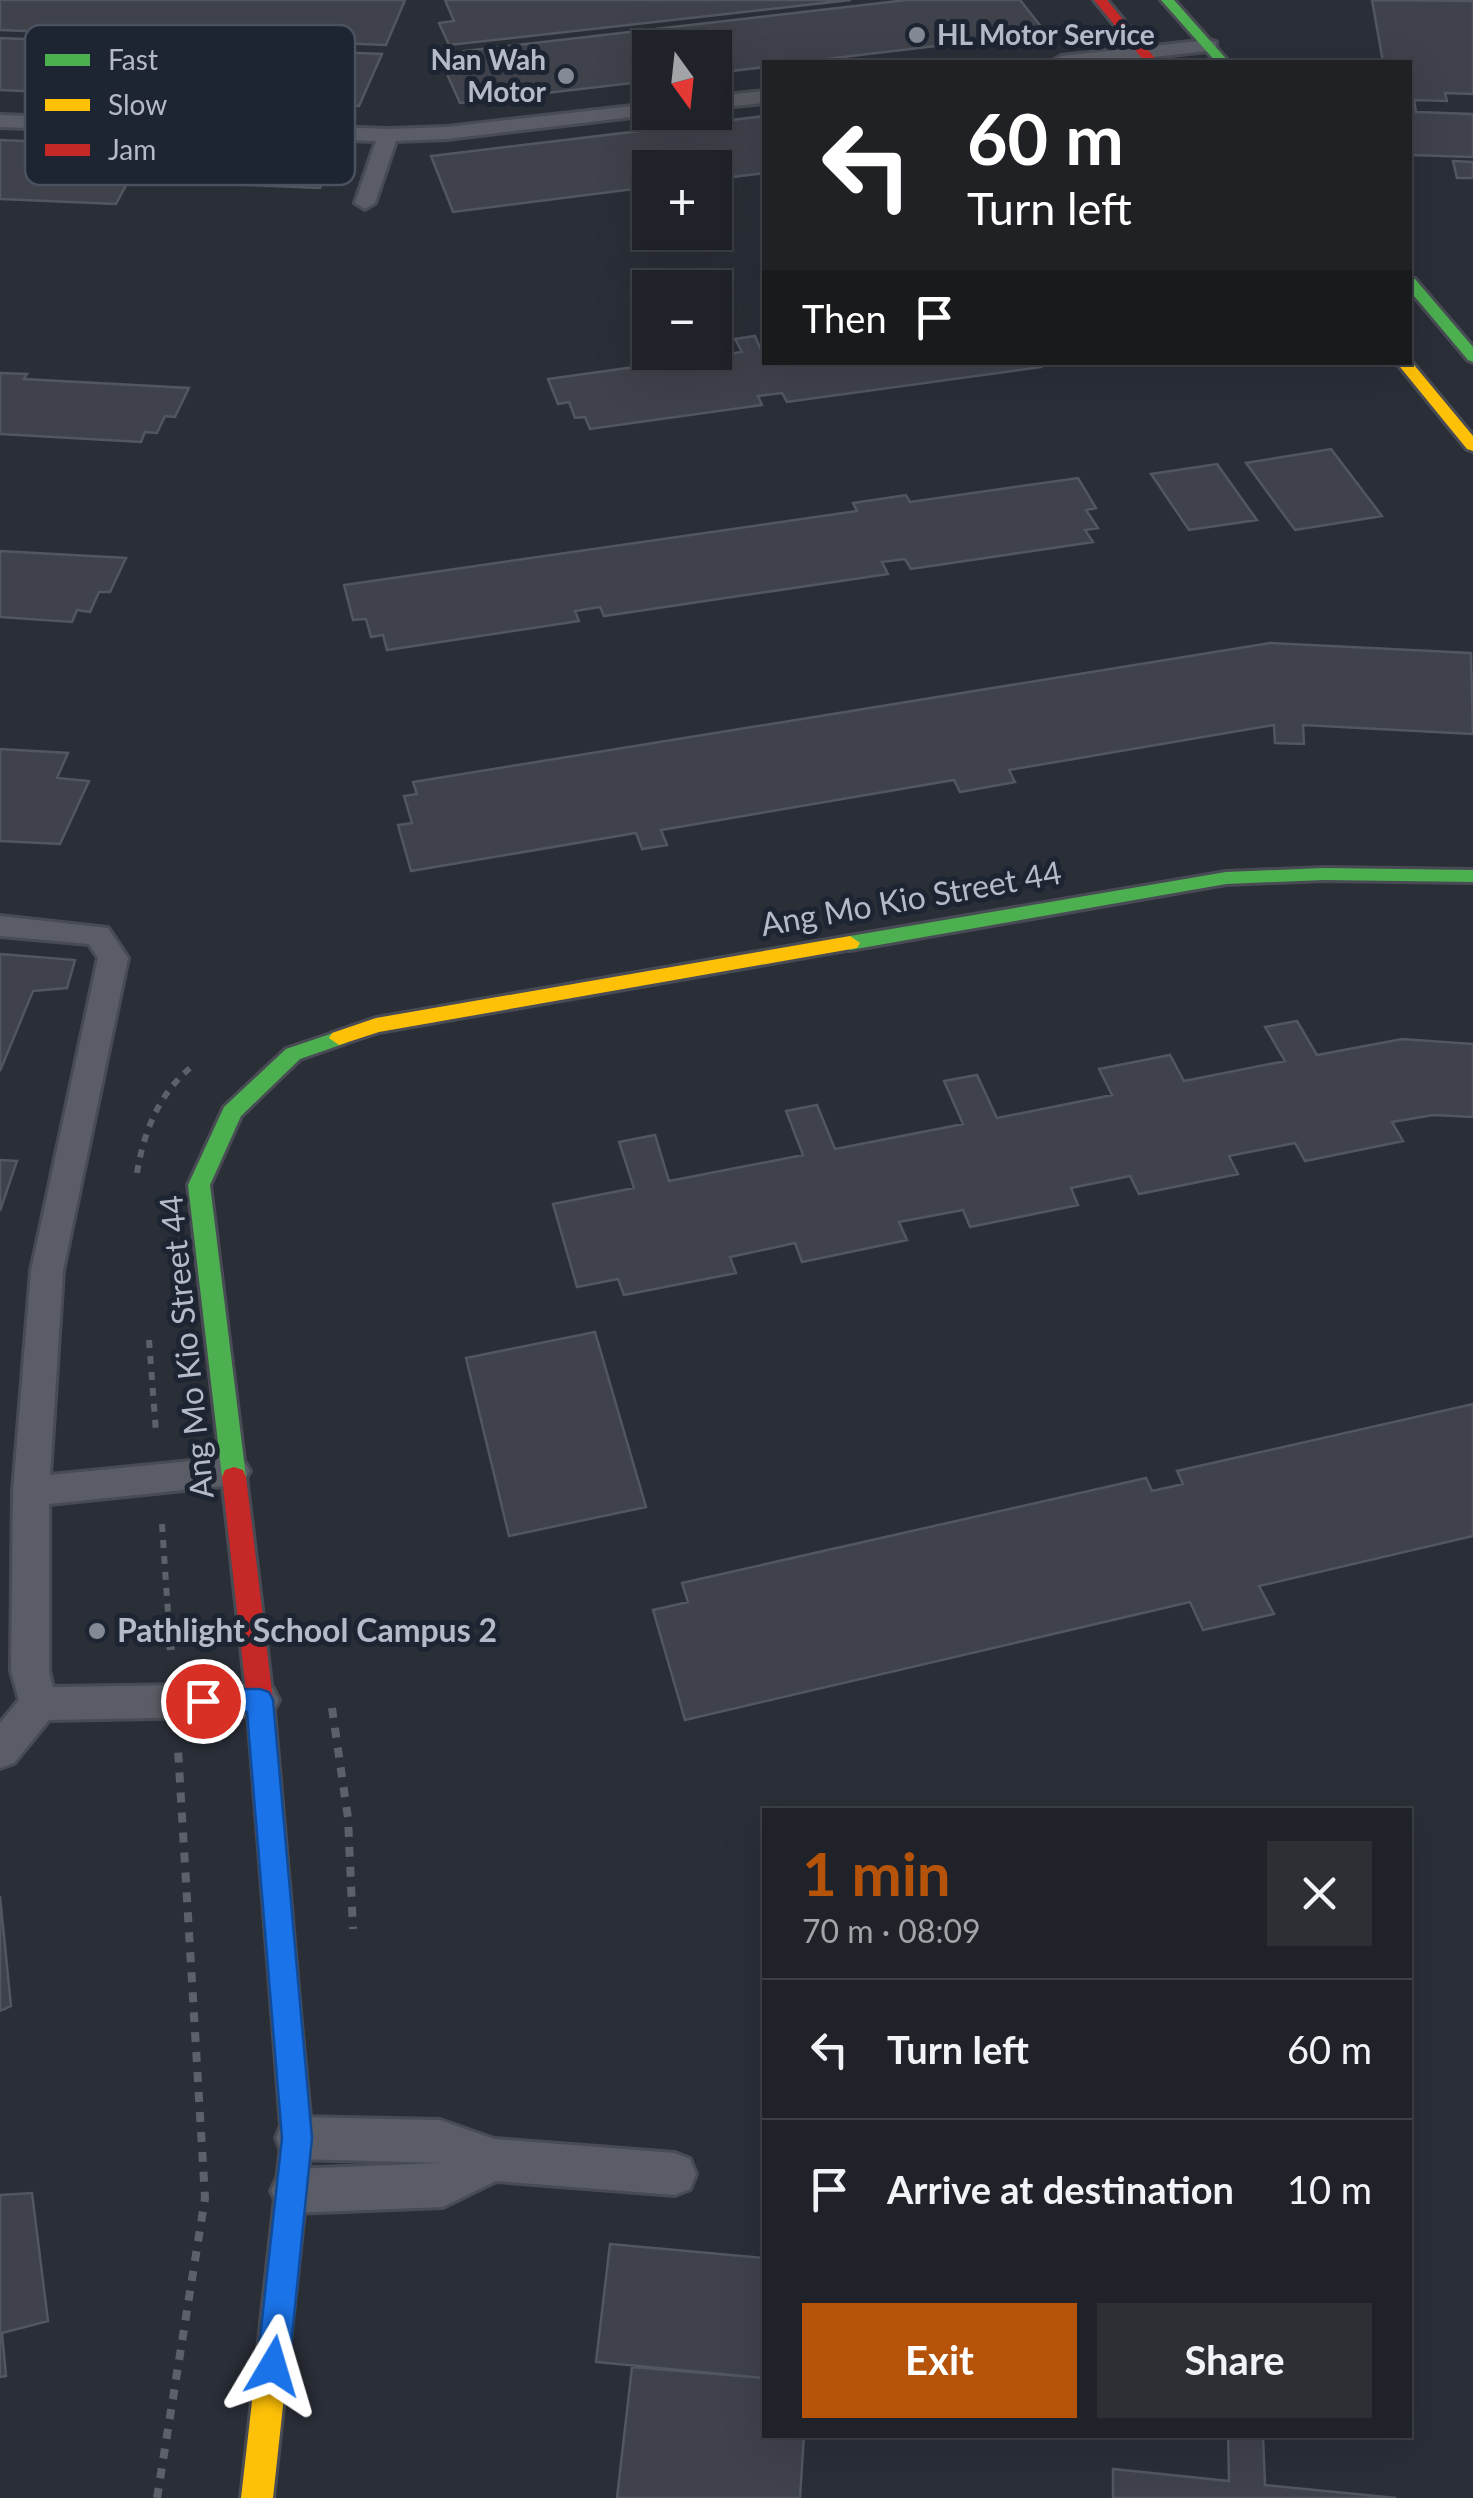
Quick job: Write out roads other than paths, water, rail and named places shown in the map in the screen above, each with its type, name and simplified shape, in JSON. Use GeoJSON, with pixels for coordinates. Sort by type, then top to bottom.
{"type":"FeatureCollection","features":[{"type":"Feature","properties":{"kind":"street"},"geometry":{"type":"LineString","coordinates":[[1100,0],[1148,58]]}},
{"type":"Feature","properties":{"kind":"street"},"geometry":{"type":"LineString","coordinates":[[1168,0],[1216,54]]}},
{"type":"Feature","properties":{"kind":"street"},"geometry":{"type":"LineString","coordinates":[[1412,284],[1473,357]]}},
{"type":"Feature","properties":{"kind":"street"},"geometry":{"type":"LineString","coordinates":[[1406,365],[1473,446]]}},
{"type":"Feature","properties":{"kind":"street","name":"Ang Mo Kio Street 44"},"geometry":{"type":"LineString","coordinates":[[256,2498],[297,2138],[260,1700],[199,1185],[232,1112],[293,1054],[376,1025],[1226,878],[1324,874],[1473,876]]}},
{"type":"Feature","properties":{"kind":"lane"},"geometry":{"type":"LineString","coordinates":[[1105,60],[1216,54]]}},
{"type":"Feature","properties":{"kind":"lane"},"geometry":{"type":"LineString","coordinates":[[732,100],[762,96]]}},
{"type":"Feature","properties":{"kind":"lane"},"geometry":{"type":"LineString","coordinates":[[355,134],[447,133],[632,112]]}},
{"type":"Feature","properties":{"kind":"lane"},"geometry":{"type":"LineString","coordinates":[[0,121],[25,122]]}},
{"type":"Feature","properties":{"kind":"lane"},"geometry":{"type":"LineString","coordinates":[[364,204],[388,135]]}},
{"type":"Feature","properties":{"kind":"lane"},"geometry":{"type":"LineString","coordinates":[[0,926],[98,935],[113,958],[47,1271],[30,1491],[30,1671],[39,1704]]}},
{"type":"Feature","properties":{"kind":"lane"},"geometry":{"type":"LineString","coordinates":[[30,1491],[232,1471]]}},
{"type":"Feature","properties":{"kind":"lane"},"geometry":{"type":"LineString","coordinates":[[0,1751],[39,1704],[260,1700]]}},
{"type":"Feature","properties":{"kind":"lane"},"geometry":{"type":"LineString","coordinates":[[297,2138],[440,2141],[494,2160],[675,2174]]}},
{"type":"Feature","properties":{"kind":"lane"},"geometry":{"type":"LineString","coordinates":[[293,2191],[443,2185],[494,2160]]}},
{"type":"Feature","properties":{"kind":"place","name":"HL Motor Service"},"geometry":{"type":"Point","coordinates":[917,35]}},
{"type":"Feature","properties":{"kind":"place","name":"Nan Wah Motor"},"geometry":{"type":"Point","coordinates":[566,76]}},
{"type":"Feature","properties":{"kind":"place","name":"Pathlight School Campus 2"},"geometry":{"type":"Point","coordinates":[97,1631]}}]}
